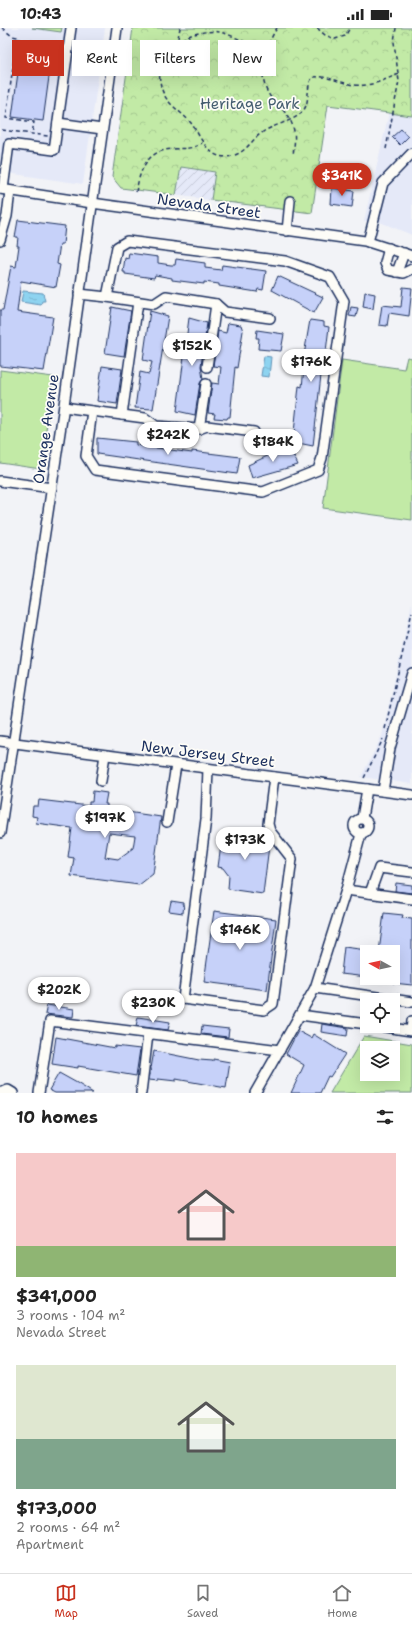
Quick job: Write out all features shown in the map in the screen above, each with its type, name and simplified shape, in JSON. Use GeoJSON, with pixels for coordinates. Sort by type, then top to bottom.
{"type":"FeatureCollection","features":[{"type":"Feature","properties":{"kind":"street"},"geometry":{"type":"LineString","coordinates":[[0,240],[7,216],[4,190],[9,144],[54,150],[71,28]]}},
{"type":"Feature","properties":{"kind":"street","name":"Orange Avenue"},"geometry":{"type":"LineString","coordinates":[[0,833],[64,406],[117,28]]}},
{"type":"Feature","properties":{"kind":"street"},"geometry":{"type":"LineString","coordinates":[[58,122],[102,128]]}},
{"type":"Feature","properties":{"kind":"street"},"geometry":{"type":"LineString","coordinates":[[368,242],[383,183],[412,153]]}},
{"type":"Feature","properties":{"kind":"street","name":"Nevada Street"},"geometry":{"type":"LineString","coordinates":[[4,190],[368,242],[408,255]]}},
{"type":"Feature","properties":{"kind":"street"},"geometry":{"type":"LineString","coordinates":[[287,231],[290,201]]}},
{"type":"Feature","properties":{"kind":"street"},"geometry":{"type":"LineString","coordinates":[[92,411],[86,456],[94,470],[264,492],[318,470],[322,458],[344,301],[330,277],[285,261],[127,241],[118,247],[108,297]]}},
{"type":"Feature","properties":{"kind":"street"},"geometry":{"type":"LineString","coordinates":[[389,248],[386,267],[388,270],[404,273],[412,269]]}},
{"type":"Feature","properties":{"kind":"street"},"geometry":{"type":"LineString","coordinates":[[397,272],[408,255]]}},
{"type":"Feature","properties":{"kind":"street"},"geometry":{"type":"LineString","coordinates":[[79,294],[154,304],[166,296],[216,304],[226,312],[270,318]]}},
{"type":"Feature","properties":{"kind":"street"},"geometry":{"type":"LineString","coordinates":[[122,415],[138,302]]}},
{"type":"Feature","properties":{"kind":"street"},"geometry":{"type":"LineString","coordinates":[[207,367],[216,304]]}},
{"type":"Feature","properties":{"kind":"street"},"geometry":{"type":"LineString","coordinates":[[199,429],[206,384]]}},
{"type":"Feature","properties":{"kind":"street"},"geometry":{"type":"LineString","coordinates":[[64,406],[145,418],[156,426],[199,429],[207,426],[254,432]]}},
{"type":"Feature","properties":{"kind":"street"},"geometry":{"type":"LineString","coordinates":[[0,481],[52,488]]}},
{"type":"Feature","properties":{"kind":"street"},"geometry":{"type":"LineString","coordinates":[[384,791],[390,748],[412,673]]}},
{"type":"Feature","properties":{"kind":"street","name":"New Jersey Street"},"geometry":{"type":"LineString","coordinates":[[0,741],[412,795]]}},
{"type":"Feature","properties":{"kind":"street"},"geometry":{"type":"LineString","coordinates":[[101,781],[105,755]]}},
{"type":"Feature","properties":{"kind":"street"},"geometry":{"type":"LineString","coordinates":[[167,822],[176,765]]}},
{"type":"Feature","properties":{"kind":"street"},"geometry":{"type":"LineString","coordinates":[[208,769],[206,819],[183,999],[264,1010],[273,1004],[292,859],[270,831],[268,824],[274,777]]}},
{"type":"Feature","properties":{"kind":"street"},"geometry":{"type":"LineString","coordinates":[[255,1093],[315,988],[346,890],[361,834],[367,831],[369,826],[367,821],[362,818],[367,789]]}},
{"type":"Feature","properties":{"kind":"street"},"geometry":{"type":"LineString","coordinates":[[370,893],[379,868],[412,872]]}},
{"type":"Feature","properties":{"kind":"street"},"geometry":{"type":"LineString","coordinates":[[346,890],[412,899]]}},
{"type":"Feature","properties":{"kind":"street"},"geometry":{"type":"LineString","coordinates":[[315,988],[412,1002]]}},
{"type":"Feature","properties":{"kind":"street"},"geometry":{"type":"LineString","coordinates":[[300,1014],[360,1023]]}},
{"type":"Feature","properties":{"kind":"street"},"geometry":{"type":"LineString","coordinates":[[39,1093],[50,1021],[280,1050]]}},
{"type":"Feature","properties":{"kind":"street"},"geometry":{"type":"LineString","coordinates":[[400,1029],[411,1031],[412,1022]]}},
{"type":"Feature","properties":{"kind":"street"},"geometry":{"type":"LineString","coordinates":[[141,1093],[148,1034]]}},
{"type":"Feature","properties":{"kind":"street"},"geometry":{"type":"LineString","coordinates":[[1,1093],[8,1090],[13,1093]]}},
{"type":"Feature","properties":{"kind":"path"},"geometry":{"type":"LineString","coordinates":[[2,28],[12,36],[17,37],[17,39],[26,40]]}},
{"type":"Feature","properties":{"kind":"path"},"geometry":{"type":"LineString","coordinates":[[180,28],[178,38],[162,60],[160,74],[161,87],[169,103],[191,124],[202,143],[211,152],[218,156],[234,156],[242,152],[264,131],[300,114],[305,107],[310,81],[313,77],[327,78],[354,85],[368,85],[399,74]]}},
{"type":"Feature","properties":{"kind":"path"},"geometry":{"type":"LineString","coordinates":[[270,40],[277,28]]}},
{"type":"Feature","properties":{"kind":"path"},"geometry":{"type":"LineString","coordinates":[[317,28],[325,35],[335,39],[345,36],[350,28]]}},
{"type":"Feature","properties":{"kind":"path"},"geometry":{"type":"LineString","coordinates":[[386,149],[394,114],[399,74],[395,49],[396,28]]}},
{"type":"Feature","properties":{"kind":"path"},"geometry":{"type":"LineString","coordinates":[[178,38],[191,33],[215,31],[221,32],[238,40]]}},
{"type":"Feature","properties":{"kind":"path"},"geometry":{"type":"LineString","coordinates":[[17,39],[6,118],[34,122],[32,134]]}},
{"type":"Feature","properties":{"kind":"path"},"geometry":{"type":"LineString","coordinates":[[264,76],[264,84],[273,100],[289,119],[294,133],[293,155]]}},
{"type":"Feature","properties":{"kind":"path"},"geometry":{"type":"LineString","coordinates":[[2,130],[49,136]]}},
{"type":"Feature","properties":{"kind":"path"},"geometry":{"type":"LineString","coordinates":[[136,192],[141,168],[152,156],[165,150],[190,149],[202,143]]}},
{"type":"Feature","properties":{"kind":"path"},"geometry":{"type":"LineString","coordinates":[[385,729],[412,612]]}},
{"type":"Feature","properties":{"kind":"path"},"geometry":{"type":"LineString","coordinates":[[364,778],[384,737]]}},
{"type":"Feature","properties":{"kind":"shaded area"},"geometry":{"type":"Polygon","coordinates":[[[0,28],[105,28],[103,40],[72,40],[72,76],[98,76],[83,184],[0,172],[0,28]]]}},
{"type":"Feature","properties":{"kind":"shaded area"},"geometry":{"type":"Polygon","coordinates":[[[389,113],[412,116],[412,235],[380,222],[364,221],[389,113]]]}},
{"type":"Feature","properties":{"kind":"shaded area"},"geometry":{"type":"Polygon","coordinates":[[[181,167],[215,172],[211,200],[176,195],[181,167]]]}},
{"type":"Feature","properties":{"kind":"shaded area"},"geometry":{"type":"Polygon","coordinates":[[[412,603],[412,784],[361,777],[382,736],[412,603]]]}},
{"type":"Feature","properties":{"kind":"green space"},"geometry":{"type":"Polygon","coordinates":[[[32,28],[62,28],[61,32],[32,28]]]}},
{"type":"Feature","properties":{"kind":"green space","name":"Heritage Park"},"geometry":{"type":"Polygon","coordinates":[[[133,28],[412,28],[412,116],[328,105],[312,213],[211,200],[215,172],[181,167],[176,195],[121,188],[112,177],[126,76],[132,76],[131,40],[133,28]]]}},
{"type":"Feature","properties":{"kind":"green space"},"geometry":{"type":"Polygon","coordinates":[[[407,357],[412,358],[412,520],[323,508],[342,360],[404,369],[407,357]]]}},
{"type":"Feature","properties":{"kind":"green space"},"geometry":{"type":"Polygon","coordinates":[[[0,370],[53,377],[41,469],[0,463],[0,370]]]}},
{"type":"Feature","properties":{"kind":"green space"},"geometry":{"type":"Polygon","coordinates":[[[364,1036],[394,1041],[361,1041],[364,1036]]]}},
{"type":"Feature","properties":{"kind":"green space"},"geometry":{"type":"Polygon","coordinates":[[[400,1042],[412,1044],[412,1093],[330,1093],[360,1043],[360,1081],[400,1081],[400,1042]]]}},
{"type":"Feature","properties":{"kind":"water"},"geometry":{"type":"Polygon","coordinates":[[[23,291],[43,293],[45,301],[42,301],[41,305],[21,302],[23,291]]]}},
{"type":"Feature","properties":{"kind":"water"},"geometry":{"type":"Polygon","coordinates":[[[264,356],[271,357],[269,377],[261,376],[264,356]]]}},
{"type":"Feature","properties":{"kind":"building"},"geometry":{"type":"Polygon","coordinates":[[[18,76],[49,76],[43,121],[12,117],[18,76]]]}},
{"type":"Feature","properties":{"kind":"building"},"geometry":{"type":"Polygon","coordinates":[[[401,129],[408,137],[400,145],[392,137],[401,129]]]}},
{"type":"Feature","properties":{"kind":"building"},"geometry":{"type":"Polygon","coordinates":[[[321,169],[331,170],[329,181],[319,180],[321,169]]]}},
{"type":"Feature","properties":{"kind":"building"},"geometry":{"type":"Polygon","coordinates":[[[332,188],[354,191],[352,207],[331,204],[332,188]]]}},
{"type":"Feature","properties":{"kind":"building"},"geometry":{"type":"Polygon","coordinates":[[[18,220],[65,226],[63,244],[60,244],[57,264],[60,265],[56,287],[21,281],[17,312],[53,317],[44,371],[0,366],[0,310],[3,310],[11,266],[16,267],[19,246],[17,246],[18,237],[15,237],[18,220]]]}},
{"type":"Feature","properties":{"kind":"building"},"geometry":{"type":"Polygon","coordinates":[[[129,253],[158,257],[158,263],[171,265],[175,265],[176,259],[205,263],[205,268],[221,270],[222,265],[266,271],[263,290],[258,289],[257,292],[219,286],[219,284],[204,282],[204,284],[172,280],[172,278],[155,275],[154,278],[125,274],[125,272],[123,272],[125,258],[128,259],[129,253]]]}},
{"type":"Feature","properties":{"kind":"building"},"geometry":{"type":"Polygon","coordinates":[[[278,276],[323,297],[314,313],[272,290],[278,276]]]}},
{"type":"Feature","properties":{"kind":"building"},"geometry":{"type":"Polygon","coordinates":[[[403,287],[412,288],[409,316],[389,313],[387,326],[379,325],[382,305],[401,307],[403,287]]]}},
{"type":"Feature","properties":{"kind":"building"},"geometry":{"type":"Polygon","coordinates":[[[365,292],[375,294],[373,309],[363,307],[365,292]]]}},
{"type":"Feature","properties":{"kind":"building"},"geometry":{"type":"Polygon","coordinates":[[[112,307],[131,311],[124,356],[105,353],[112,307]]]}},
{"type":"Feature","properties":{"kind":"building"},"geometry":{"type":"Polygon","coordinates":[[[351,307],[358,308],[356,317],[349,316],[351,307]]]}},
{"type":"Feature","properties":{"kind":"building"},"geometry":{"type":"Polygon","coordinates":[[[150,311],[168,316],[153,409],[135,408],[140,372],[149,374],[152,362],[143,360],[150,311]]]}},
{"type":"Feature","properties":{"kind":"building"},"geometry":{"type":"Polygon","coordinates":[[[189,318],[207,323],[201,366],[203,379],[200,383],[195,415],[177,411],[189,318]]]}},
{"type":"Feature","properties":{"kind":"building"},"geometry":{"type":"Polygon","coordinates":[[[310,320],[324,322],[324,326],[329,327],[323,376],[321,375],[313,446],[293,442],[299,386],[302,387],[304,368],[302,368],[310,320]]]}},
{"type":"Feature","properties":{"kind":"building"},"geometry":{"type":"Polygon","coordinates":[[[228,323],[241,325],[243,331],[237,368],[235,367],[230,417],[227,419],[214,418],[215,414],[208,413],[212,383],[219,384],[221,367],[213,366],[218,331],[226,333],[228,323]]]}},
{"type":"Feature","properties":{"kind":"building"},"geometry":{"type":"Polygon","coordinates":[[[257,330],[284,334],[281,351],[258,349],[259,338],[256,338],[257,330]]]}},
{"type":"Feature","properties":{"kind":"building"},"geometry":{"type":"Polygon","coordinates":[[[102,366],[122,369],[117,404],[97,401],[102,366]]]}},
{"type":"Feature","properties":{"kind":"building"},"geometry":{"type":"Polygon","coordinates":[[[97,438],[136,442],[136,445],[192,453],[192,451],[240,457],[237,474],[97,454],[97,438]]]}},
{"type":"Feature","properties":{"kind":"building"},"geometry":{"type":"Polygon","coordinates":[[[289,446],[298,465],[252,478],[248,465],[289,446]]]}},
{"type":"Feature","properties":{"kind":"building"},"geometry":{"type":"Polygon","coordinates":[[[93,791],[107,793],[105,804],[107,804],[107,809],[161,817],[153,874],[139,885],[71,876],[74,858],[68,857],[72,828],[36,823],[37,817],[32,816],[33,806],[38,806],[39,800],[89,806],[89,802],[92,802],[93,791]],[[109,833],[105,857],[118,859],[133,848],[135,836],[109,833]]]}},
{"type":"Feature","properties":{"kind":"building"},"geometry":{"type":"Polygon","coordinates":[[[223,831],[263,837],[265,835],[272,843],[269,846],[263,894],[228,889],[229,876],[223,868],[218,867],[223,831]]]}},
{"type":"Feature","properties":{"kind":"building"},"geometry":{"type":"Polygon","coordinates":[[[396,883],[412,885],[412,893],[395,891],[396,883]]]}},
{"type":"Feature","properties":{"kind":"building"},"geometry":{"type":"Polygon","coordinates":[[[171,901],[184,903],[183,913],[169,911],[171,901]]]}},
{"type":"Feature","properties":{"kind":"building"},"geometry":{"type":"Polygon","coordinates":[[[214,911],[276,919],[267,990],[204,982],[214,911]]]}},
{"type":"Feature","properties":{"kind":"building"},"geometry":{"type":"Polygon","coordinates":[[[384,913],[403,915],[402,918],[412,919],[412,985],[400,984],[400,945],[380,945],[384,913]]]}},
{"type":"Feature","properties":{"kind":"building"},"geometry":{"type":"Polygon","coordinates":[[[344,947],[360,949],[360,976],[341,974],[344,947]]]}},
{"type":"Feature","properties":{"kind":"building"},"geometry":{"type":"Polygon","coordinates":[[[47,1005],[74,1009],[73,1017],[45,1014],[47,1005]]]}},
{"type":"Feature","properties":{"kind":"building"},"geometry":{"type":"Polygon","coordinates":[[[138,1017],[170,1022],[168,1030],[136,1026],[138,1017]]]}},
{"type":"Feature","properties":{"kind":"building"},"geometry":{"type":"Polygon","coordinates":[[[322,1024],[348,1028],[347,1036],[321,1032],[322,1024]]]}},
{"type":"Feature","properties":{"kind":"building"},"geometry":{"type":"Polygon","coordinates":[[[202,1026],[229,1029],[228,1037],[201,1034],[202,1026]]]}},
{"type":"Feature","properties":{"kind":"building"},"geometry":{"type":"Polygon","coordinates":[[[298,1031],[311,1038],[313,1034],[345,1054],[330,1077],[328,1076],[320,1093],[291,1093],[304,1065],[286,1054],[298,1031]]]}},
{"type":"Feature","properties":{"kind":"building"},"geometry":{"type":"Polygon","coordinates":[[[56,1037],[115,1048],[115,1046],[140,1049],[136,1076],[78,1066],[78,1068],[52,1064],[56,1037]]]}},
{"type":"Feature","properties":{"kind":"building"},"geometry":{"type":"Polygon","coordinates":[[[154,1051],[199,1060],[213,1061],[213,1059],[230,1062],[226,1088],[176,1079],[176,1081],[158,1079],[158,1081],[149,1080],[154,1051]]]}},
{"type":"Feature","properties":{"kind":"building"},"geometry":{"type":"Polygon","coordinates":[[[59,1073],[93,1093],[55,1093],[49,1090],[59,1073]]]}}]}
